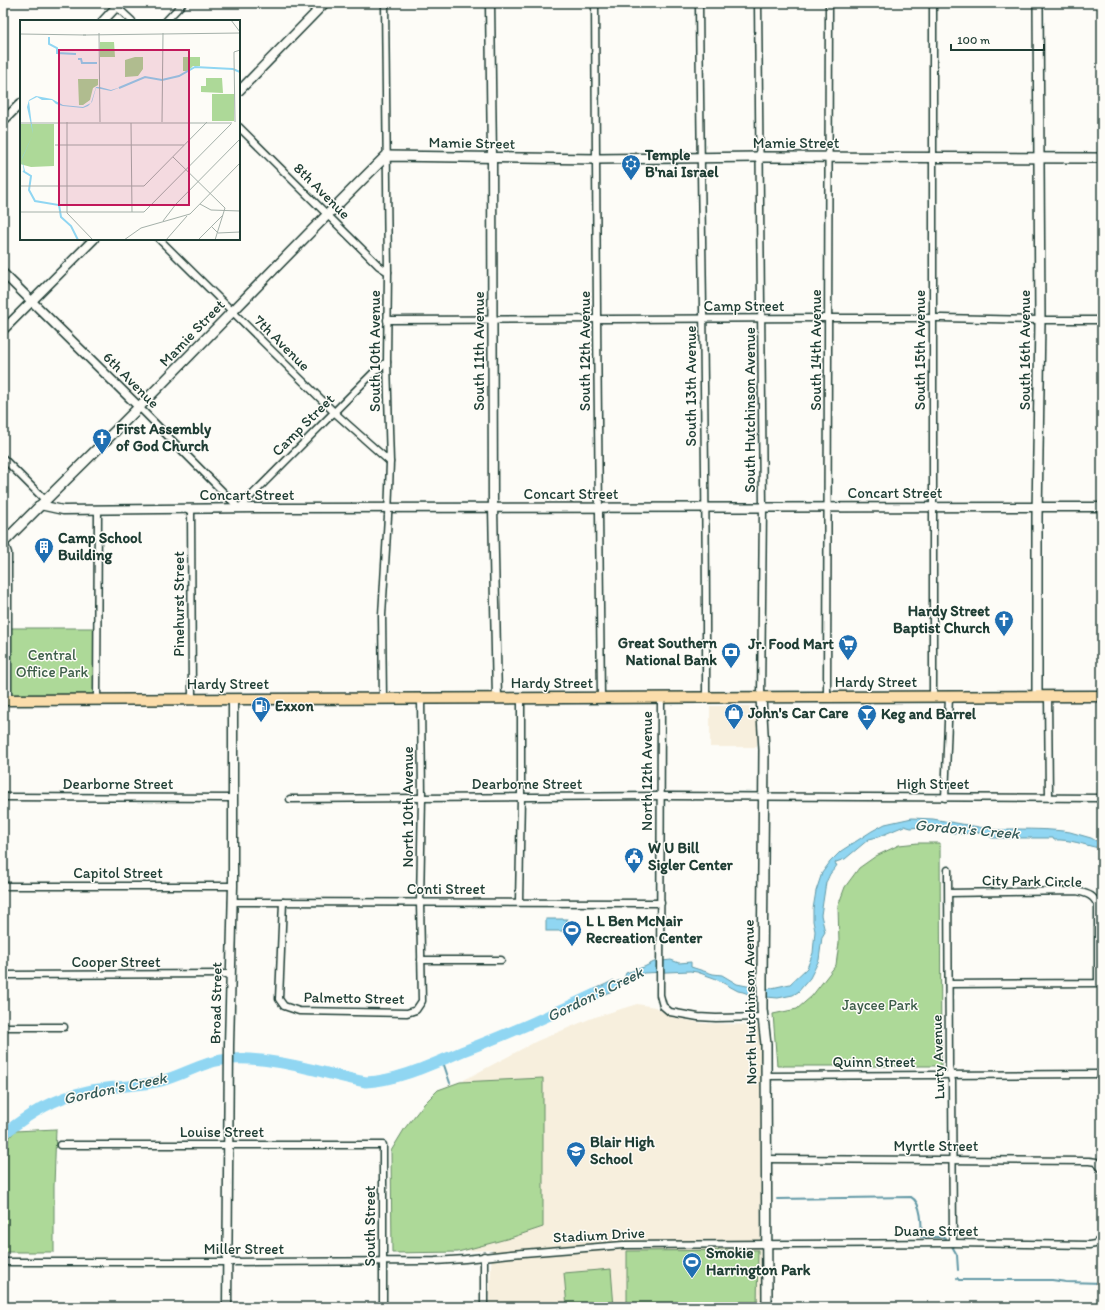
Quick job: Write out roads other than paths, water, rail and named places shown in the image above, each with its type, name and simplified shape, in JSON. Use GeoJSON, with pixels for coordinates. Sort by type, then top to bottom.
{"type":"FeatureCollection","features":[{"type":"Feature","properties":{"kind":"main road","name":"South 16th Avenue"},"geometry":{"type":"LineString","coordinates":[[1037,696],[1037,506],[1040,320],[1038,3]]}},
{"type":"Feature","properties":{"kind":"main road","name":"Mamie Street"},"geometry":{"type":"LineString","coordinates":[[4,542],[386,156],[596,159],[829,156],[1038,156],[1102,158]]}},
{"type":"Feature","properties":{"kind":"main road","name":"Hardy Street"},"geometry":{"type":"LineString","coordinates":[[6,700],[1102,696]]}},
{"type":"Feature","properties":{"kind":"main road","name":"North Hutchinson Avenue"},"geometry":{"type":"LineString","coordinates":[[762,697],[764,750],[762,981],[766,1044],[767,1307]]}},
{"type":"Feature","properties":{"kind":"street"},"geometry":{"type":"LineString","coordinates":[[167,20],[183,3]]}},
{"type":"Feature","properties":{"kind":"street"},"geometry":{"type":"LineString","coordinates":[[308,3],[317,12]]}},
{"type":"Feature","properties":{"kind":"street"},"geometry":{"type":"LineString","coordinates":[[240,90],[325,3]]}},
{"type":"Feature","properties":{"kind":"street","name":"South 10th Avenue"},"geometry":{"type":"LineString","coordinates":[[383,698],[382,615],[390,462],[387,362],[388,272],[385,3]]}},
{"type":"Feature","properties":{"kind":"street","name":"South 11th Avenue"},"geometry":{"type":"LineString","coordinates":[[490,3],[493,508],[497,698]]}},
{"type":"Feature","properties":{"kind":"street","name":"South 12th Avenue"},"geometry":{"type":"LineString","coordinates":[[595,3],[598,508],[602,698]]}},
{"type":"Feature","properties":{"kind":"street","name":"South 13th Avenue"},"geometry":{"type":"LineString","coordinates":[[699,3],[706,698]]}},
{"type":"Feature","properties":{"kind":"street","name":"South Hutchinson Avenue"},"geometry":{"type":"LineString","coordinates":[[758,3],[762,318],[762,697]]}},
{"type":"Feature","properties":{"kind":"street","name":"South 14th Avenue"},"geometry":{"type":"LineString","coordinates":[[827,697],[829,3]]}},
{"type":"Feature","properties":{"kind":"street","name":"South 15th Avenue"},"geometry":{"type":"LineString","coordinates":[[933,3],[933,697]]}},
{"type":"Feature","properties":{"kind":"street"},"geometry":{"type":"LineString","coordinates":[[104,20],[118,5],[131,20]]}},
{"type":"Feature","properties":{"kind":"street"},"geometry":{"type":"LineString","coordinates":[[3,121],[20,104]]}},
{"type":"Feature","properties":{"kind":"street","name":"8th Avenue"},"geometry":{"type":"LineString","coordinates":[[240,128],[379,266],[388,272]]}},
{"type":"Feature","properties":{"kind":"street"},"geometry":{"type":"LineString","coordinates":[[3,330],[93,240]]}},
{"type":"Feature","properties":{"kind":"street","name":"7th Avenue"},"geometry":{"type":"LineString","coordinates":[[159,240],[335,413],[390,462]]}},
{"type":"Feature","properties":{"kind":"street","name":"6th Avenue"},"geometry":{"type":"LineString","coordinates":[[3,273],[239,508]]}},
{"type":"Feature","properties":{"kind":"street","name":"Camp Street"},"geometry":{"type":"LineString","coordinates":[[387,320],[829,318],[1102,320]]}},
{"type":"Feature","properties":{"kind":"street","name":"Camp Street"},"geometry":{"type":"LineString","coordinates":[[239,508],[335,413],[375,371],[387,362]]}},
{"type":"Feature","properties":{"kind":"street"},"geometry":{"type":"LineString","coordinates":[[3,458],[42,502]]}},
{"type":"Feature","properties":{"kind":"street","name":"Concart Street"},"geometry":{"type":"LineString","coordinates":[[42,502],[63,510],[239,508],[1102,507]]}},
{"type":"Feature","properties":{"kind":"street","name":"Pinehurst Street"},"geometry":{"type":"LineString","coordinates":[[191,509],[192,699]]}},
{"type":"Feature","properties":{"kind":"street"},"geometry":{"type":"LineString","coordinates":[[97,700],[98,510]]}},
{"type":"Feature","properties":{"kind":"street"},"geometry":{"type":"LineString","coordinates":[[4,542],[8,553],[5,656],[6,700]]}},
{"type":"Feature","properties":{"kind":"street"},"geometry":{"type":"LineString","coordinates":[[1048,696],[1049,797]]}},
{"type":"Feature","properties":{"kind":"street"},"geometry":{"type":"LineString","coordinates":[[946,798],[949,697]]}},
{"type":"Feature","properties":{"kind":"street","name":"North 10th Avenue"},"geometry":{"type":"LineString","coordinates":[[416,1010],[422,1001],[420,902],[422,797],[421,698]]}},
{"type":"Feature","properties":{"kind":"street"},"geometry":{"type":"LineString","coordinates":[[519,902],[521,698]]}},
{"type":"Feature","properties":{"kind":"street","name":"North 12th Avenue"},"geometry":{"type":"LineString","coordinates":[[661,698],[660,995],[663,1006],[670,1012],[698,1017],[716,1018],[763,1013]]}},
{"type":"Feature","properties":{"kind":"street","name":"Broad Street"},"geometry":{"type":"LineString","coordinates":[[227,1307],[234,699]]}},
{"type":"Feature","properties":{"kind":"street","name":"Dearborne Street"},"geometry":{"type":"LineString","coordinates":[[3,797],[233,798]]}},
{"type":"Feature","properties":{"kind":"street","name":"Dearborne Street"},"geometry":{"type":"LineString","coordinates":[[290,799],[422,797],[764,797]]}},
{"type":"Feature","properties":{"kind":"street","name":"High Street"},"geometry":{"type":"LineString","coordinates":[[764,797],[1102,798]]}},
{"type":"Feature","properties":{"kind":"street","name":"Lurty Avenue"},"geometry":{"type":"LineString","coordinates":[[948,870],[949,1068],[952,1081],[953,1243]]}},
{"type":"Feature","properties":{"kind":"street","name":"Capitol Street"},"geometry":{"type":"LineString","coordinates":[[3,886],[233,886]]}},
{"type":"Feature","properties":{"kind":"street","name":"City Park Circle"},"geometry":{"type":"LineString","coordinates":[[949,893],[1077,891],[1089,894],[1095,899],[1098,906],[1098,983],[949,984]]}},
{"type":"Feature","properties":{"kind":"street","name":"Conti Street"},"geometry":{"type":"LineString","coordinates":[[232,902],[661,903]]}},
{"type":"Feature","properties":{"kind":"street","name":"Palmetto Street"},"geometry":{"type":"LineString","coordinates":[[283,902],[279,999],[284,1006],[299,1011],[407,1013],[416,1010]]}},
{"type":"Feature","properties":{"kind":"street"},"geometry":{"type":"LineString","coordinates":[[421,960],[502,960]]}},
{"type":"Feature","properties":{"kind":"street","name":"Cooper Street"},"geometry":{"type":"LineString","coordinates":[[3,975],[230,974]]}},
{"type":"Feature","properties":{"kind":"street"},"geometry":{"type":"LineString","coordinates":[[3,1027],[64,1027]]}},
{"type":"Feature","properties":{"kind":"street","name":"Quinn Street"},"geometry":{"type":"LineString","coordinates":[[766,1076],[1102,1074]]}},
{"type":"Feature","properties":{"kind":"street","name":"Louise Street"},"geometry":{"type":"LineString","coordinates":[[60,1145],[383,1144]]}},
{"type":"Feature","properties":{"kind":"street","name":"South Street"},"geometry":{"type":"LineString","coordinates":[[383,1144],[383,1307]]}},
{"type":"Feature","properties":{"kind":"street","name":"Myrtle Street"},"geometry":{"type":"LineString","coordinates":[[766,1159],[1089,1161],[1096,1162],[1102,1169]]}},
{"type":"Feature","properties":{"kind":"street","name":"Duane Street"},"geometry":{"type":"LineString","coordinates":[[767,1244],[953,1243],[1089,1245],[1095,1244],[1102,1238]]}},
{"type":"Feature","properties":{"kind":"street","name":"Stadium Drive"},"geometry":{"type":"LineString","coordinates":[[484,1256],[611,1245],[767,1244]]}},
{"type":"Feature","properties":{"kind":"street"},"geometry":{"type":"LineString","coordinates":[[484,1256],[484,1307]]}},
{"type":"Feature","properties":{"kind":"street","name":"Miller Street"},"geometry":{"type":"LineString","coordinates":[[3,1262],[383,1262],[450,1260],[484,1256]]}},
{"type":"Feature","properties":{"kind":"water"},"geometry":{"type":"Polygon","coordinates":[[[912,818],[933,819],[996,830],[1039,829],[1070,832],[1102,843],[1102,851],[1099,848],[1071,841],[1054,840],[1053,838],[992,838],[985,833],[973,832],[963,834],[944,831],[939,826],[911,828],[904,826],[878,837],[869,839],[845,859],[836,862],[835,864],[837,865],[826,882],[821,915],[825,932],[822,937],[819,960],[810,978],[798,992],[793,995],[778,998],[754,996],[738,991],[714,978],[690,971],[644,973],[618,985],[614,991],[590,1000],[582,1001],[582,995],[614,980],[613,983],[624,979],[626,973],[654,962],[671,960],[679,963],[691,962],[691,967],[713,974],[722,975],[737,984],[767,989],[790,984],[807,968],[813,953],[815,931],[813,909],[816,891],[822,873],[830,862],[841,851],[885,824],[912,818]]]}},
{"type":"Feature","properties":{"kind":"water"},"geometry":{"type":"Polygon","coordinates":[[[546,919],[567,919],[567,931],[546,931],[546,919]]]}},
{"type":"Feature","properties":{"kind":"waterway","name":"Gordon's Creek"},"geometry":{"type":"LineString","coordinates":[[3,1136],[14,1126],[43,1107],[75,1094],[96,1089],[157,1082],[221,1060],[265,1060],[299,1066],[366,1082],[392,1078],[417,1070],[499,1037],[595,994]]}},
{"type":"Feature","properties":{"kind":"waterway"},"geometry":{"type":"LineString","coordinates":[[439,1061],[444,1065],[450,1083]]}},
{"type":"Feature","properties":{"kind":"waterway"},"geometry":{"type":"LineString","coordinates":[[777,1199],[911,1197],[915,1200],[919,1209],[921,1237],[945,1238]]}},
{"type":"Feature","properties":{"kind":"waterway"},"geometry":{"type":"LineString","coordinates":[[953,1248],[957,1255],[958,1270]]}},
{"type":"Feature","properties":{"kind":"waterway"},"geometry":{"type":"LineString","coordinates":[[957,1278],[959,1280],[1052,1280],[1102,1283]]}},
{"type":"Feature","properties":{"kind":"place","name":"Temple B'nai Israel"},"geometry":{"type":"Point","coordinates":[631,181]}},
{"type":"Feature","properties":{"kind":"place","name":"First Assembly of God Church"},"geometry":{"type":"Point","coordinates":[102,455]}},
{"type":"Feature","properties":{"kind":"place","name":"Camp School Building"},"geometry":{"type":"Point","coordinates":[44,564]}},
{"type":"Feature","properties":{"kind":"place","name":"Hardy Street Baptist Church"},"geometry":{"type":"Point","coordinates":[1004,637]}},
{"type":"Feature","properties":{"kind":"place","name":"Jr. Food Mart"},"geometry":{"type":"Point","coordinates":[848,661]}},
{"type":"Feature","properties":{"kind":"place","name":"Great Southern National Bank"},"geometry":{"type":"Point","coordinates":[731,669]}},
{"type":"Feature","properties":{"kind":"place","name":"Exxon"},"geometry":{"type":"Point","coordinates":[261,723]}},
{"type":"Feature","properties":{"kind":"place","name":"John's Car Care"},"geometry":{"type":"Point","coordinates":[734,730]}},
{"type":"Feature","properties":{"kind":"place","name":"Keg and Barrel"},"geometry":{"type":"Point","coordinates":[867,731]}},
{"type":"Feature","properties":{"kind":"place","name":"W U Bill Sigler Center"},"geometry":{"type":"Point","coordinates":[634,874]}},
{"type":"Feature","properties":{"kind":"place","name":"L L Ben McNair Recreation Center"},"geometry":{"type":"Point","coordinates":[572,947]}},
{"type":"Feature","properties":{"kind":"place","name":"Blair High School"},"geometry":{"type":"Point","coordinates":[576,1168]}},
{"type":"Feature","properties":{"kind":"place","name":"Smokie Harrington Park"},"geometry":{"type":"Point","coordinates":[692,1279]}},
{"type":"Feature","properties":{"kind":"park label","name":"Central Office Park"},"geometry":{"type":"Point","coordinates":[52,664]}},
{"type":"Feature","properties":{"kind":"park label","name":"Jaycee Park"},"geometry":{"type":"Point","coordinates":[880,1005]}}]}
